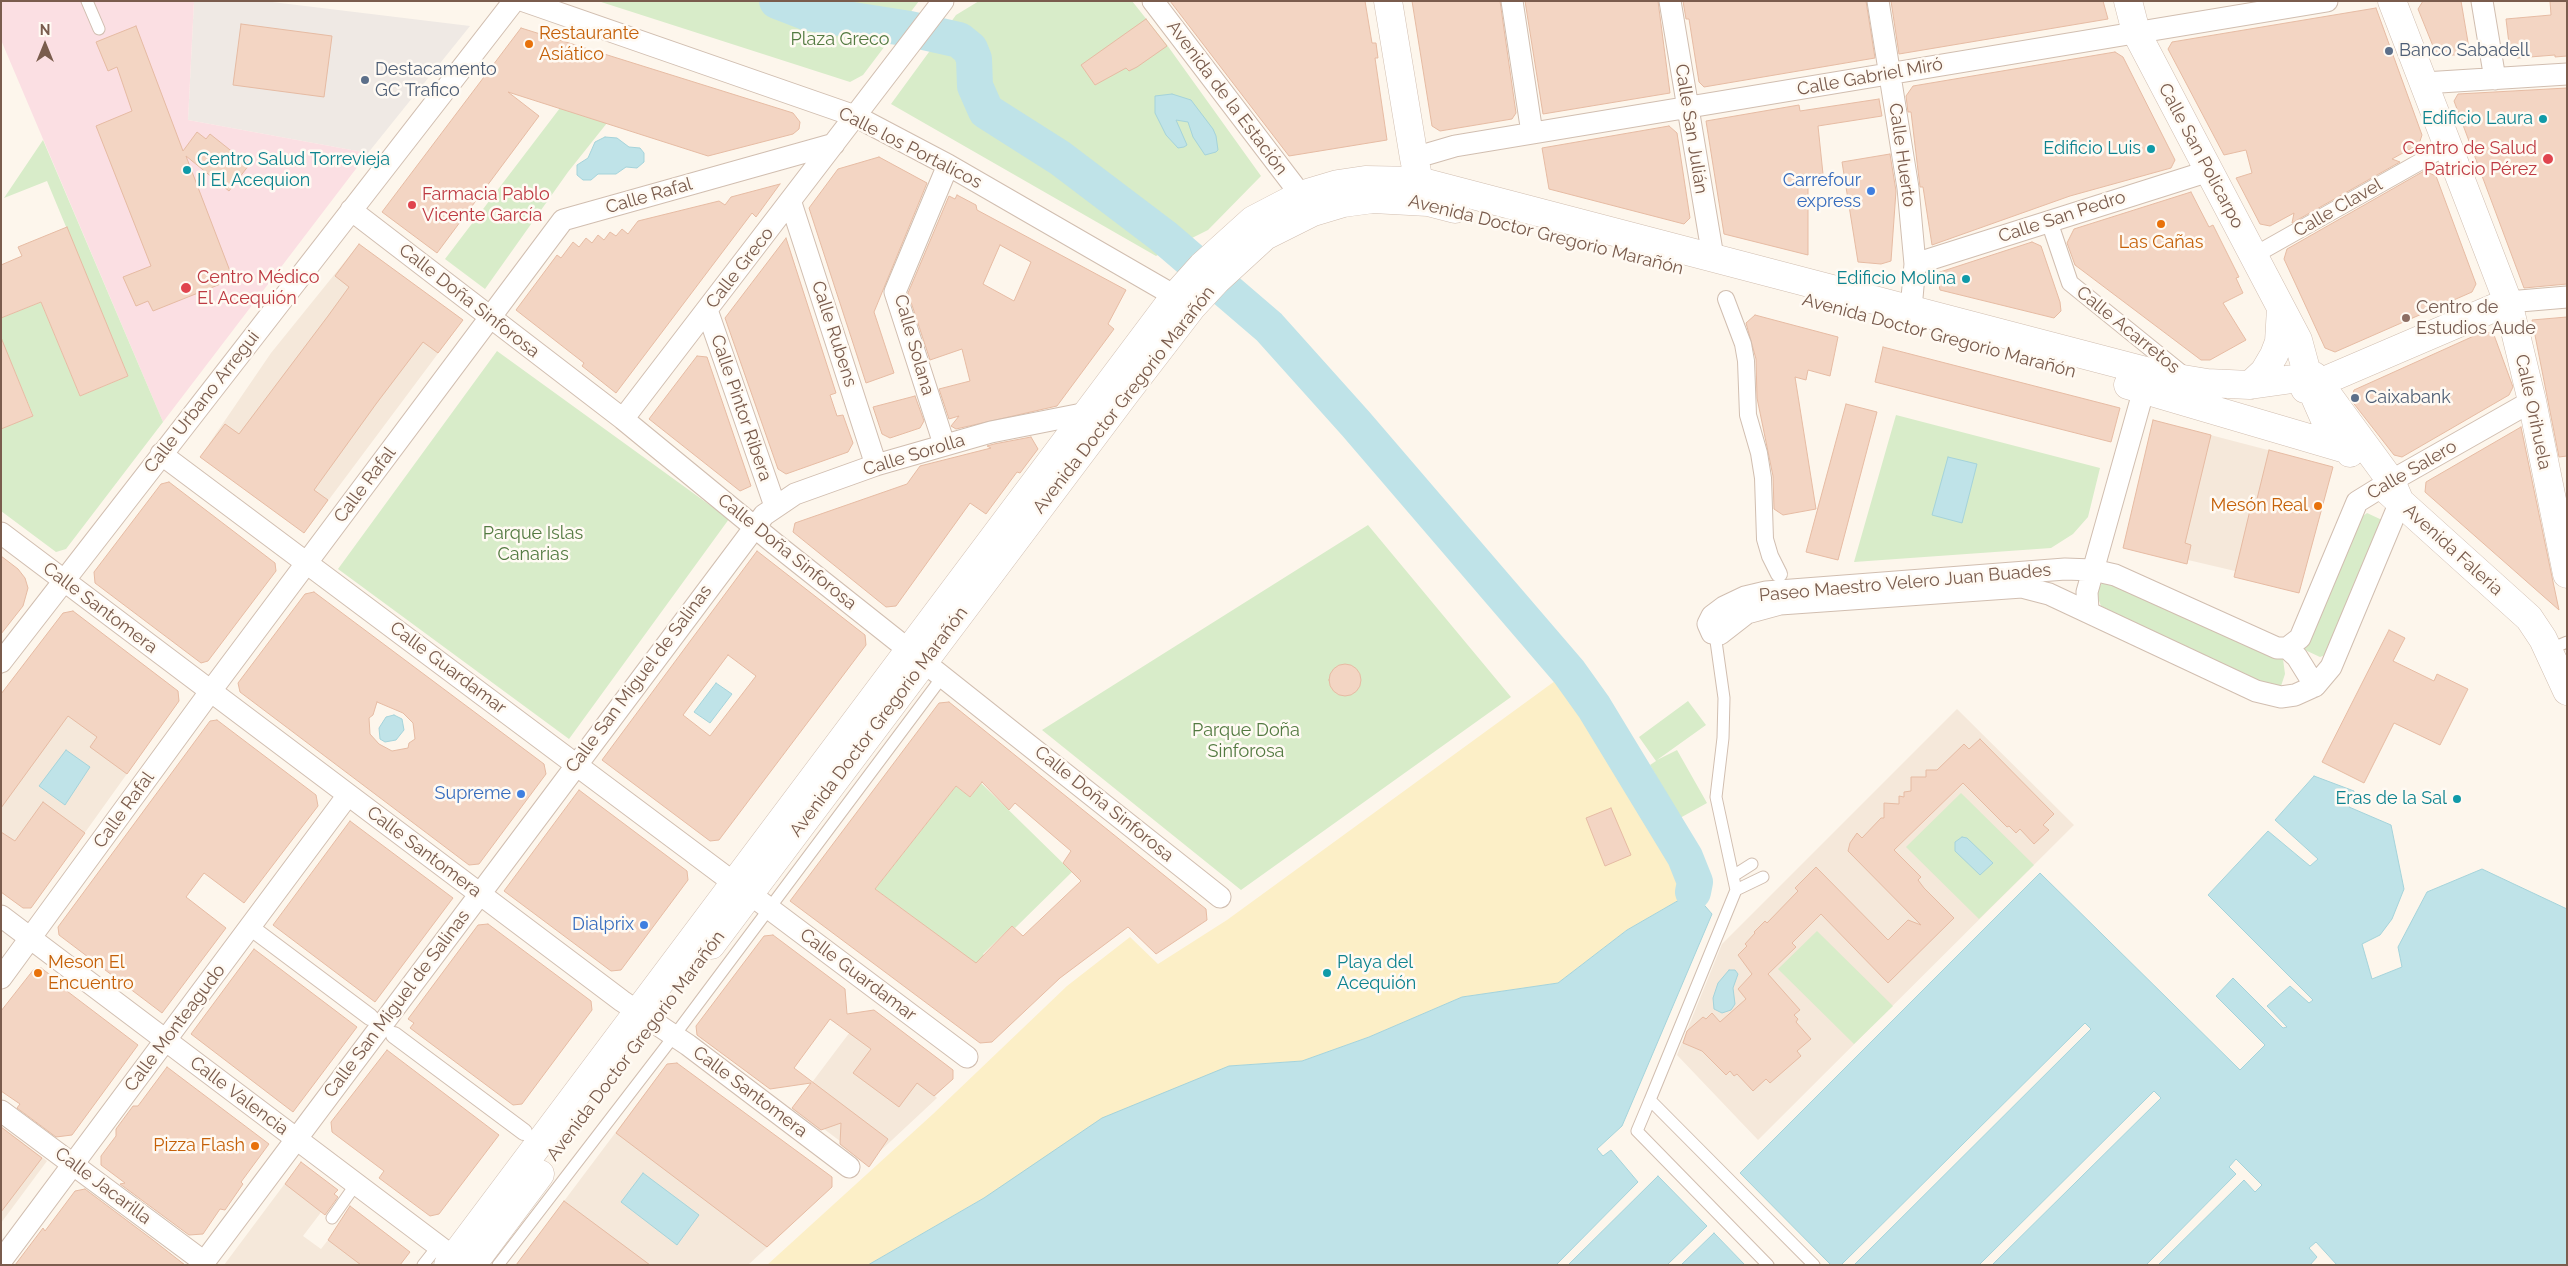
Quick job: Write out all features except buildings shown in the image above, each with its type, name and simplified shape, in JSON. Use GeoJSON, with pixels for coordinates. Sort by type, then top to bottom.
{"type":"FeatureCollection","features":[{"type":"Feature","properties":{"kind":"street","name":"Calle Urbano Arregui"},"geometry":{"type":"LineString","coordinates":[[1,662],[514,1]]}},
{"type":"Feature","properties":{"kind":"street","name":"Calle los Portalicos"},"geometry":{"type":"LineString","coordinates":[[524,1],[854,116],[948,164],[1191,300]]}},
{"type":"Feature","properties":{"kind":"street"},"geometry":{"type":"LineString","coordinates":[[854,116],[943,1]]}},
{"type":"Feature","properties":{"kind":"street","name":"Avenida de la Estación"},"geometry":{"type":"LineString","coordinates":[[1153,1],[1298,191]]}},
{"type":"Feature","properties":{"kind":"street"},"geometry":{"type":"LineString","coordinates":[[1388,1],[1420,180]]}},
{"type":"Feature","properties":{"kind":"street"},"geometry":{"type":"LineString","coordinates":[[1512,1],[1532,134]]}},
{"type":"Feature","properties":{"kind":"street","name":"Calle San Julián"},"geometry":{"type":"LineString","coordinates":[[1670,1],[1713,257]]}},
{"type":"Feature","properties":{"kind":"street","name":"Calle Huerto"},"geometry":{"type":"LineString","coordinates":[[1878,1],[1908,188],[1915,264],[1911,309]]}},
{"type":"Feature","properties":{"kind":"street","name":"Calle San Policarpo"},"geometry":{"type":"LineString","coordinates":[[2128,1],[2136,32],[2281,308],[2303,352],[2313,382]]}},
{"type":"Feature","properties":{"kind":"street","name":"Calle Gabriel Miró"},"geometry":{"type":"LineString","coordinates":[[1420,180],[1455,146],[2327,1]]}},
{"type":"Feature","properties":{"kind":"street","name":"Calle Orihuela"},"geometry":{"type":"LineString","coordinates":[[2392,1],[2508,302],[2532,402],[2567,574]]}},
{"type":"Feature","properties":{"kind":"street"},"geometry":{"type":"LineString","coordinates":[[2482,1],[2495,79]]}},
{"type":"Feature","properties":{"kind":"street"},"geometry":{"type":"LineString","coordinates":[[2424,83],[2567,74]]}},
{"type":"Feature","properties":{"kind":"street","name":"Calle Greco"},"geometry":{"type":"LineString","coordinates":[[623,419],[791,203],[854,116]]}},
{"type":"Feature","properties":{"kind":"street","name":"Calle Rafal"},"geometry":{"type":"LineString","coordinates":[[1,978],[210,692],[562,220],[834,144]]}},
{"type":"Feature","properties":{"kind":"street","name":"Calle Clavel"},"geometry":{"type":"LineString","coordinates":[[2254,256],[2448,146]]}},
{"type":"Feature","properties":{"kind":"street","name":"Calle Solana"},"geometry":{"type":"LineString","coordinates":[[944,444],[895,292],[948,164]]}},
{"type":"Feature","properties":{"kind":"street","name":"Calle San Pedro"},"geometry":{"type":"LineString","coordinates":[[1915,264],[2209,171]]}},
{"type":"Feature","properties":{"kind":"street","name":"Avenida Doctor Gregorio Marañón"},"geometry":{"type":"LineString","coordinates":[[926,662],[1087,413],[1246,238],[1263,214],[1298,191],[1365,180],[1420,180],[2164,376],[2191,381],[2250,385],[2290,381],[2313,382]]}},
{"type":"Feature","properties":{"kind":"street","name":"Avenida Doctor Gregorio Marañón"},"geometry":{"type":"LineString","coordinates":[[1246,238],[1343,203],[1373,199],[1420,180],[2346,449],[2391,490]]}},
{"type":"Feature","properties":{"kind":"street","name":"Calle Rubens"},"geometry":{"type":"LineString","coordinates":[[791,203],[876,465]]}},
{"type":"Feature","properties":{"kind":"street","name":"Calle Doña Sinforosa"},"geometry":{"type":"LineString","coordinates":[[351,210],[489,318],[623,419],[754,526],[1220,897]]}},
{"type":"Feature","properties":{"kind":"street","name":"Calle Acarretos"},"geometry":{"type":"LineString","coordinates":[[2048,221],[2070,283],[2191,381]]}},
{"type":"Feature","properties":{"kind":"street"},"geometry":{"type":"LineString","coordinates":[[2088,611],[2087,592],[2144,389],[2234,400],[2287,394],[2508,302],[2567,297]]}},
{"type":"Feature","properties":{"kind":"street"},"geometry":{"type":"LineString","coordinates":[[1726,298],[1743,344],[1746,361],[1748,415],[1763,478],[1765,539],[1770,556],[1779,574]]}},
{"type":"Feature","properties":{"kind":"street","name":"Avenida Doctor Gregorio Marañón"},"geometry":{"type":"LineString","coordinates":[[453,1258],[655,1023],[926,662],[1191,300]]}},
{"type":"Feature","properties":{"kind":"street"},"geometry":{"type":"LineString","coordinates":[[2250,385],[2264,372],[2274,355],[2279,342],[2281,308]]}},
{"type":"Feature","properties":{"kind":"street","name":"Calle Pintor Ribera"},"geometry":{"type":"LineString","coordinates":[[707,310],[775,506]]}},
{"type":"Feature","properties":{"kind":"street"},"geometry":{"type":"LineString","coordinates":[[2313,382],[2325,420],[2346,449]]}},
{"type":"Feature","properties":{"kind":"street","name":"Avenida Faleria"},"geometry":{"type":"LineString","coordinates":[[2313,382],[2391,490],[2557,646],[2567,691]]}},
{"type":"Feature","properties":{"kind":"street","name":"Calle Salero"},"geometry":{"type":"LineString","coordinates":[[2287,648],[2300,638],[2357,502],[2391,490],[2532,402]]}},
{"type":"Feature","properties":{"kind":"street","name":"Calle Sorolla"},"geometry":{"type":"LineString","coordinates":[[754,526],[775,506],[795,494],[876,465],[944,444],[1010,428],[1087,413]]}},
{"type":"Feature","properties":{"kind":"street","name":"Calle Guardamar"},"geometry":{"type":"LineString","coordinates":[[161,454],[967,1057]]}},
{"type":"Feature","properties":{"kind":"street","name":"Calle Salero"},"geometry":{"type":"LineString","coordinates":[[2315,686],[2331,667],[2391,490]]}},
{"type":"Feature","properties":{"kind":"street","name":"Calle San Miguel de Salinas"},"geometry":{"type":"LineString","coordinates":[[203,1263],[754,526]]}},
{"type":"Feature","properties":{"kind":"street","name":"Calle Santomera"},"geometry":{"type":"LineString","coordinates":[[1,533],[210,692],[849,1167]]}},
{"type":"Feature","properties":{"kind":"street","name":"Paseo Maestro Velero Juan Buades"},"geometry":{"type":"LineString","coordinates":[[2287,648],[2277,648],[2115,575],[2093,570],[2065,569],[1766,592],[1744,597],[1717,612],[1708,624],[1710,631],[1715,634],[1723,632],[1732,622],[1748,613],[1780,604],[2005,587],[2034,589],[2088,611],[2268,696],[2295,696],[2315,686]]}},
{"type":"Feature","properties":{"kind":"street"},"geometry":{"type":"LineString","coordinates":[[2287,648],[2297,657],[2315,686]]}},
{"type":"Feature","properties":{"kind":"street","name":"Calle Monteagudo"},"geometry":{"type":"LineString","coordinates":[[1,1261],[348,795]]}},
{"type":"Feature","properties":{"kind":"street","name":"Calle Valencia"},"geometry":{"type":"LineString","coordinates":[[1,916],[453,1258]]}},
{"type":"Feature","properties":{"kind":"street"},"geometry":{"type":"LineString","coordinates":[[250,927],[370,1017]]}},
{"type":"Feature","properties":{"kind":"street","name":"Avenida Doctor Gregorio Marañón"},"geometry":{"type":"LineString","coordinates":[[453,1258],[531,1137],[655,1023]]}},
{"type":"Feature","properties":{"kind":"street"},"geometry":{"type":"LineString","coordinates":[[394,1035],[531,1137]]}},
{"type":"Feature","properties":{"kind":"street","name":"Calle Jacarilla"},"geometry":{"type":"LineString","coordinates":[[1,1111],[203,1263]]}},
{"type":"Feature","properties":{"kind":"lane"},"geometry":{"type":"LineString","coordinates":[[87,1],[99,29]]}},
{"type":"Feature","properties":{"kind":"lane"},"geometry":{"type":"LineString","coordinates":[[1715,634],[1724,698],[1723,738],[1716,797],[1736,890],[1637,1130],[1768,1265]]}},
{"type":"Feature","properties":{"kind":"lane"},"geometry":{"type":"LineString","coordinates":[[1733,876],[1752,864]]}},
{"type":"Feature","properties":{"kind":"lane"},"geometry":{"type":"LineString","coordinates":[[1736,890],[1763,877]]}},
{"type":"Feature","properties":{"kind":"lane"},"geometry":{"type":"LineString","coordinates":[[498,1265],[655,1023]]}},
{"type":"Feature","properties":{"kind":"lane"},"geometry":{"type":"LineString","coordinates":[[1650,1100],[1814,1265]]}},
{"type":"Feature","properties":{"kind":"lane"},"geometry":{"type":"LineString","coordinates":[[332,1218],[356,1184]]}},
{"type":"Feature","properties":{"kind":"lane"},"geometry":{"type":"LineString","coordinates":[[423,1265],[453,1258]]}},
{"type":"Feature","properties":{"kind":"shaded area","name":"Centro Médico El Acequión"},"geometry":{"type":"Polygon","coordinates":[[[1,1],[194,1],[188,120],[368,153],[163,422],[1,40],[1,1]]]}},
{"type":"Feature","properties":{"kind":"shaded area"},"geometry":{"type":"Polygon","coordinates":[[[194,1],[264,1],[470,26],[368,153],[188,120],[194,1]]]}},
{"type":"Feature","properties":{"kind":"shaded area"},"geometry":{"type":"Polygon","coordinates":[[[359,244],[463,320],[304,533],[200,457],[271,353],[359,244]]]}},
{"type":"Feature","properties":{"kind":"shaded area"},"geometry":{"type":"Polygon","coordinates":[[[2153,420],[2333,467],[2299,593],[2234,577],[2235,571],[2188,560],[2187,564],[2123,548],[2153,420]]]}},
{"type":"Feature","properties":{"kind":"shaded area"},"geometry":{"type":"Polygon","coordinates":[[[73,611],[178,691],[179,701],[31,908],[23,908],[1,892],[1,694],[63,613],[73,611]]]}},
{"type":"Feature","properties":{"kind":"shaded area"},"geometry":{"type":"Polygon","coordinates":[[[1957,709],[2074,825],[1758,1140],[1677,1055],[1722,944],[1957,709]]]}},
{"type":"Feature","properties":{"kind":"shaded area"},"geometry":{"type":"Polygon","coordinates":[[[874,1010],[953,1070],[953,1079],[935,1096],[937,1098],[877,1154],[869,1167],[840,1145],[840,1141],[824,1129],[820,1130],[792,1109],[865,1012],[874,1010]]]}},
{"type":"Feature","properties":{"kind":"shaded area"},"geometry":{"type":"Polygon","coordinates":[[[667,1064],[832,1177],[832,1187],[748,1265],[516,1265],[667,1064]]]}},
{"type":"Feature","properties":{"kind":"shaded area"},"geometry":{"type":"Polygon","coordinates":[[[1,1126],[47,1161],[1,1223],[1,1126]]]}},
{"type":"Feature","properties":{"kind":"shaded area"},"geometry":{"type":"Polygon","coordinates":[[[310,1169],[338,1190],[303,1236],[321,1249],[353,1208],[410,1252],[400,1265],[224,1265],[292,1174],[310,1169]]]}},
{"type":"Feature","properties":{"kind":"green space","name":"Plaza Greco"},"geometry":{"type":"Polygon","coordinates":[[[598,1],[919,1],[863,75],[850,82],[598,1]]]}},
{"type":"Feature","properties":{"kind":"green space"},"geometry":{"type":"Polygon","coordinates":[[[979,1],[1132,1],[1167,45],[1261,176],[1208,230],[1156,256],[891,104],[956,15],[979,1]]]}},
{"type":"Feature","properties":{"kind":"green space"},"geometry":{"type":"Polygon","coordinates":[[[560,108],[607,123],[568,172],[485,289],[445,259],[560,108]]]}},
{"type":"Feature","properties":{"kind":"green space"},"geometry":{"type":"Polygon","coordinates":[[[43,140],[163,422],[66,549],[56,552],[1,511],[1,429],[33,415],[1,339],[1,318],[41,302],[80,396],[128,376],[47,181],[4,198],[43,140]]]}},
{"type":"Feature","properties":{"kind":"green space","name":"Parque Islas Canarias"},"geometry":{"type":"Polygon","coordinates":[[[497,351],[729,519],[569,739],[338,569],[497,351]]]}},
{"type":"Feature","properties":{"kind":"green space"},"geometry":{"type":"Polygon","coordinates":[[[1896,415],[2100,468],[2088,517],[2073,534],[2051,548],[1854,562],[1896,415]]]}},
{"type":"Feature","properties":{"kind":"green space"},"geometry":{"type":"Polygon","coordinates":[[[2367,513],[2382,520],[2325,655],[2320,657],[2305,650],[2305,647],[2363,516],[2367,513]]]}},
{"type":"Feature","properties":{"kind":"green space","name":"Parque Doña Sinforosa"},"geometry":{"type":"Polygon","coordinates":[[[1368,525],[1511,697],[1241,890],[1042,730],[1368,525]]]}},
{"type":"Feature","properties":{"kind":"green space"},"geometry":{"type":"Polygon","coordinates":[[[2102,583],[2115,583],[2283,659],[2285,674],[2281,686],[2268,689],[2101,606],[2096,593],[2102,583]]]}},
{"type":"Feature","properties":{"kind":"green space"},"geometry":{"type":"Polygon","coordinates":[[[1688,701],[1706,725],[1657,760],[1677,750],[1707,803],[1680,818],[1650,765],[1656,761],[1639,737],[1688,701]]]}},
{"type":"Feature","properties":{"kind":"green space"},"geometry":{"type":"Polygon","coordinates":[[[981,783],[1072,872],[1015,928],[1012,926],[983,954],[986,958],[978,966],[875,889],[956,786],[970,797],[981,783]]]}},
{"type":"Feature","properties":{"kind":"green space"},"geometry":{"type":"Polygon","coordinates":[[[1961,793],[2034,865],[1979,919],[1906,847],[1961,793]]]}},
{"type":"Feature","properties":{"kind":"green space"},"geometry":{"type":"Polygon","coordinates":[[[1817,931],[1893,1006],[1854,1044],[1778,969],[1817,931]]]}},
{"type":"Feature","properties":{"kind":"sand","name":"Playa del Acequión"},"geometry":{"type":"Polygon","coordinates":[[[1555,681],[1625,774],[1678,874],[1676,880],[1693,892],[1627,930],[1558,983],[1462,997],[1369,1037],[1302,1061],[1229,1066],[984,1198],[868,1265],[767,1265],[933,1114],[1067,986],[1130,937],[1158,964],[1227,920],[1555,681]]]}},
{"type":"Feature","properties":{"kind":"water"},"geometry":{"type":"Polygon","coordinates":[[[1172,94],[1191,100],[1213,129],[1218,150],[1216,152],[1205,155],[1193,137],[1188,122],[1176,120],[1187,145],[1184,147],[1178,148],[1166,135],[1155,113],[1155,96],[1172,94]]]}},
{"type":"Feature","properties":{"kind":"water"},"geometry":{"type":"Polygon","coordinates":[[[605,137],[617,138],[629,147],[640,148],[644,153],[644,162],[637,168],[626,167],[616,174],[598,174],[591,180],[583,180],[577,175],[577,165],[588,158],[595,142],[605,137]]]}},
{"type":"Feature","properties":{"kind":"water"},"geometry":{"type":"Polygon","coordinates":[[[1948,457],[1977,464],[1962,523],[1932,515],[1948,457]]]}},
{"type":"Feature","properties":{"kind":"water"},"geometry":{"type":"Polygon","coordinates":[[[716,683],[732,694],[710,723],[694,712],[716,683]]]}},
{"type":"Feature","properties":{"kind":"water"},"geometry":{"type":"Polygon","coordinates":[[[394,715],[402,719],[404,730],[396,740],[385,742],[380,739],[379,728],[386,717],[394,715]]]}},
{"type":"Feature","properties":{"kind":"water"},"geometry":{"type":"Polygon","coordinates":[[[66,750],[90,767],[65,805],[39,786],[66,750]]]}},
{"type":"Feature","properties":{"kind":"water"},"geometry":{"type":"Polygon","coordinates":[[[2314,776],[2354,791],[2349,807],[2391,825],[2404,889],[2392,919],[2380,935],[2362,944],[2372,979],[2402,967],[2398,947],[2427,892],[2482,869],[2567,909],[2567,1265],[2337,1265],[2316,1242],[2309,1248],[2317,1257],[2310,1265],[2158,1265],[2244,1180],[2255,1192],[2262,1185],[2236,1159],[2229,1167],[2236,1174],[2146,1265],[1992,1265],[2161,1098],[2154,1091],[1979,1265],[1854,1265],[2091,1029],[2085,1023],[1841,1265],[1831,1265],[1740,1173],[2040,873],[2240,1070],[2265,1045],[2216,996],[2233,978],[2283,1028],[2287,1027],[2267,1006],[2290,986],[2309,1003],[2313,1000],[2208,895],[2268,831],[2310,866],[2318,859],[2275,820],[2314,776]]]}},
{"type":"Feature","properties":{"kind":"water"},"geometry":{"type":"Polygon","coordinates":[[[1962,837],[1967,838],[1993,863],[1980,875],[1955,851],[1955,842],[1962,837]]]}},
{"type":"Feature","properties":{"kind":"water"},"geometry":{"type":"Polygon","coordinates":[[[1693,892],[1712,914],[1622,1126],[1597,1149],[1603,1156],[1611,1150],[1638,1182],[1556,1265],[868,1265],[984,1198],[1102,1118],[1229,1066],[1302,1061],[1369,1037],[1462,997],[1558,983],[1627,930],[1693,892]]]}},
{"type":"Feature","properties":{"kind":"water"},"geometry":{"type":"Polygon","coordinates":[[[1729,970],[1735,970],[1738,974],[1733,988],[1735,1004],[1731,1010],[1722,1013],[1714,1009],[1713,998],[1718,983],[1729,970]]]}},
{"type":"Feature","properties":{"kind":"water"},"geometry":{"type":"Polygon","coordinates":[[[643,1173],[699,1215],[677,1245],[621,1202],[643,1173]]]}},
{"type":"Feature","properties":{"kind":"water"},"geometry":{"type":"Polygon","coordinates":[[[1658,1176],[1707,1226],[1667,1265],[1568,1265],[1658,1176]]]}},
{"type":"Feature","properties":{"kind":"water"},"geometry":{"type":"Polygon","coordinates":[[[1714,1233],[1745,1265],[1681,1265],[1714,1233]]]}},
{"type":"Feature","properties":{"kind":"waterway"},"geometry":{"type":"LineString","coordinates":[[777,1],[808,13],[910,29],[959,40],[970,49],[974,59],[975,86],[986,111],[1060,158],[1163,236],[1269,327],[1356,424],[1569,672],[1594,707],[1685,857],[1695,882],[1693,892]]}},
{"type":"Feature","properties":{"kind":"place","name":"Restaurante Asiático"},"geometry":{"type":"Point","coordinates":[529,44]}},
{"type":"Feature","properties":{"kind":"place","name":"Banco Sabadell"},"geometry":{"type":"Point","coordinates":[2389,51]}},
{"type":"Feature","properties":{"kind":"place","name":"Destacamento GC Trafico"},"geometry":{"type":"Point","coordinates":[365,80]}},
{"type":"Feature","properties":{"kind":"place","name":"Edificio Laura"},"geometry":{"type":"Point","coordinates":[2543,119]}},
{"type":"Feature","properties":{"kind":"place","name":"Edificio Luis"},"geometry":{"type":"Point","coordinates":[2151,149]}},
{"type":"Feature","properties":{"kind":"place","name":"Centro de Salud Patricio Pérez"},"geometry":{"type":"Point","coordinates":[2548,159]}},
{"type":"Feature","properties":{"kind":"place","name":"Centro Salud Torrevieja II El Acequion"},"geometry":{"type":"Point","coordinates":[187,170]}},
{"type":"Feature","properties":{"kind":"place","name":"Carrefour express"},"geometry":{"type":"Point","coordinates":[1871,191]}},
{"type":"Feature","properties":{"kind":"place","name":"Farmacia Pablo Vicente García"},"geometry":{"type":"Point","coordinates":[412,205]}},
{"type":"Feature","properties":{"kind":"place","name":"Las Cañas"},"geometry":{"type":"Point","coordinates":[2161,224]}},
{"type":"Feature","properties":{"kind":"place","name":"Edificio Molina"},"geometry":{"type":"Point","coordinates":[1966,279]}},
{"type":"Feature","properties":{"kind":"place","name":"Centro Médico El Acequión"},"geometry":{"type":"Point","coordinates":[186,288]}},
{"type":"Feature","properties":{"kind":"place","name":"Centro de Estudios Aude"},"geometry":{"type":"Point","coordinates":[2406,318]}},
{"type":"Feature","properties":{"kind":"place","name":"Caixabank"},"geometry":{"type":"Point","coordinates":[2355,398]}},
{"type":"Feature","properties":{"kind":"place","name":"Mesón Real"},"geometry":{"type":"Point","coordinates":[2318,506]}},
{"type":"Feature","properties":{"kind":"place","name":"Supreme"},"geometry":{"type":"Point","coordinates":[521,794]}},
{"type":"Feature","properties":{"kind":"place","name":"Eras de la Sal"},"geometry":{"type":"Point","coordinates":[2457,799]}},
{"type":"Feature","properties":{"kind":"place","name":"Dialprix"},"geometry":{"type":"Point","coordinates":[644,925]}},
{"type":"Feature","properties":{"kind":"place","name":"Meson El Encuentro"},"geometry":{"type":"Point","coordinates":[38,973]}},
{"type":"Feature","properties":{"kind":"place","name":"Playa del Acequión"},"geometry":{"type":"Point","coordinates":[1327,973]}},
{"type":"Feature","properties":{"kind":"place","name":"Pizza Flash"},"geometry":{"type":"Point","coordinates":[255,1146]}}]}
